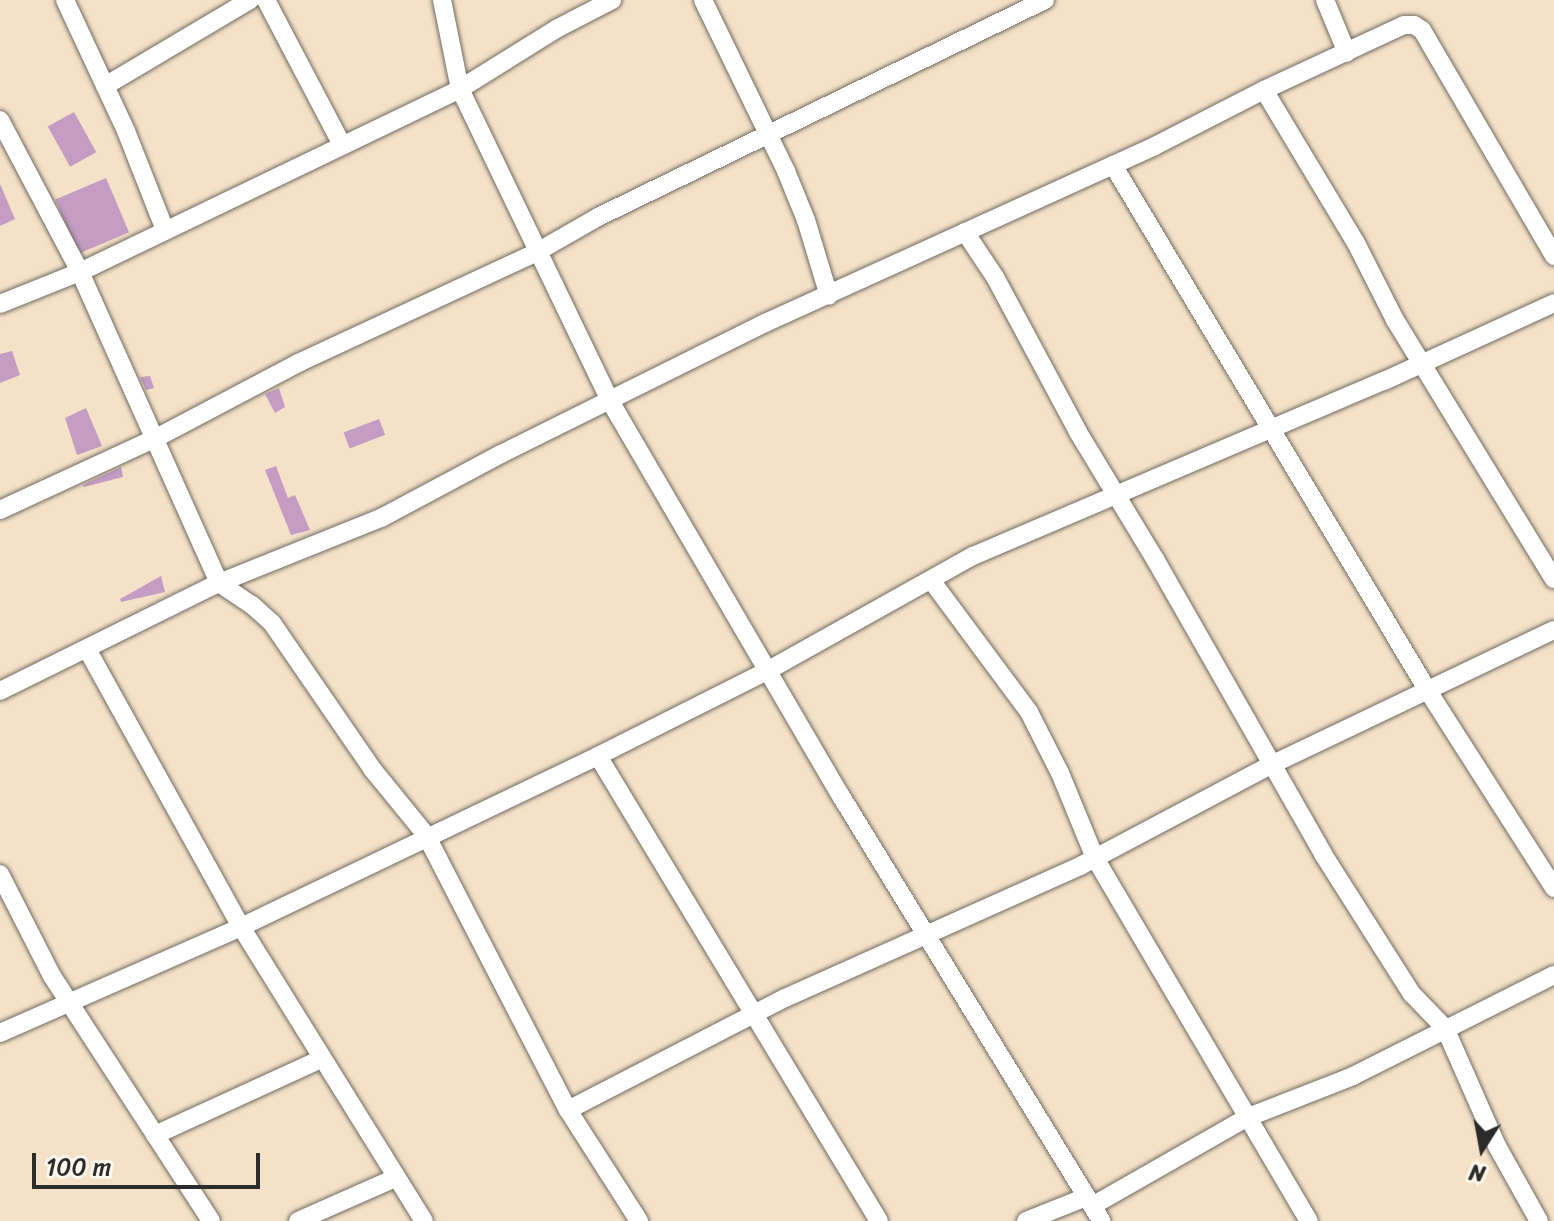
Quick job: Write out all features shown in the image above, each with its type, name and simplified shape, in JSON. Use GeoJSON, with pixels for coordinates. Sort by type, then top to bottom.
{"type":"FeatureCollection","features":[{"type":"Feature","properties":{"kind":"street"},"geometry":{"type":"LineString","coordinates":[[65,0],[165,230]]}},
{"type":"Feature","properties":{"kind":"street"},"geometry":{"type":"LineString","coordinates":[[105,86],[250,0]]}},
{"type":"Feature","properties":{"kind":"street"},"geometry":{"type":"LineString","coordinates":[[266,0],[342,145]]}},
{"type":"Feature","properties":{"kind":"street"},"geometry":{"type":"LineString","coordinates":[[442,0],[460,89],[610,401],[767,671],[1093,1208]]}},
{"type":"Feature","properties":{"kind":"street"},"geometry":{"type":"LineString","coordinates":[[0,304],[80,272],[460,89],[558,28],[612,0]]}},
{"type":"Feature","properties":{"kind":"street"},"geometry":{"type":"LineString","coordinates":[[703,0],[769,134],[806,220],[829,296]]}},
{"type":"Feature","properties":{"kind":"street"},"geometry":{"type":"LineString","coordinates":[[0,510],[156,438],[298,363],[537,252],[598,217],[1045,0]]}},
{"type":"Feature","properties":{"kind":"street"},"geometry":{"type":"LineString","coordinates":[[1325,0],[1347,53]]}},
{"type":"Feature","properties":{"kind":"street"},"geometry":{"type":"LineString","coordinates":[[0,691],[219,583],[381,518],[765,323],[1113,165],[1404,25],[1414,25],[1422,30],[1554,256]]}},
{"type":"Feature","properties":{"kind":"street"},"geometry":{"type":"LineString","coordinates":[[1264,90],[1421,362],[1554,579]]}},
{"type":"Feature","properties":{"kind":"street"},"geometry":{"type":"LineString","coordinates":[[0,120],[80,272],[219,583],[272,623],[373,770],[426,835],[568,1110],[639,1221]]}},
{"type":"Feature","properties":{"kind":"street"},"geometry":{"type":"LineString","coordinates":[[1113,165],[1428,691],[1554,888]]}},
{"type":"Feature","properties":{"kind":"street"},"geometry":{"type":"LineString","coordinates":[[965,232],[995,277],[1116,498],[1155,559],[1323,854],[1412,994],[1445,1028],[1497,1146],[1539,1221]]}},
{"type":"Feature","properties":{"kind":"street"},"geometry":{"type":"LineString","coordinates":[[0,1033],[70,1005],[241,927],[426,835],[598,756],[767,671],[973,556],[1116,498],[1554,303]]}},
{"type":"Feature","properties":{"kind":"street"},"geometry":{"type":"LineString","coordinates":[[931,580],[1029,712],[1060,773],[1095,858],[1309,1221]]}},
{"type":"Feature","properties":{"kind":"street"},"geometry":{"type":"LineString","coordinates":[[568,1110],[755,1015],[1095,858],[1273,764],[1554,630]]}},
{"type":"Feature","properties":{"kind":"street"},"geometry":{"type":"LineString","coordinates":[[87,649],[241,927],[424,1221]]}},
{"type":"Feature","properties":{"kind":"street"},"geometry":{"type":"LineString","coordinates":[[598,756],[879,1221]]}},
{"type":"Feature","properties":{"kind":"street"},"geometry":{"type":"LineString","coordinates":[[0,874],[70,1005],[211,1221]]}},
{"type":"Feature","properties":{"kind":"street"},"geometry":{"type":"LineString","coordinates":[[1026,1221],[1093,1208],[1246,1118],[1353,1076],[1554,975]]}},
{"type":"Feature","properties":{"kind":"street"},"geometry":{"type":"LineString","coordinates":[[155,1135],[321,1059]]}},
{"type":"Feature","properties":{"kind":"street"},"geometry":{"type":"LineString","coordinates":[[298,1221],[395,1178]]}},
{"type":"Feature","properties":{"kind":"building"},"geometry":{"type":"Polygon","coordinates":[[[74,112],[96,152],[70,167],[48,127],[74,112]]]}},
{"type":"Feature","properties":{"kind":"building"},"geometry":{"type":"Polygon","coordinates":[[[106,178],[129,232],[78,254],[55,199],[106,178]]]}},
{"type":"Feature","properties":{"kind":"building"},"geometry":{"type":"Polygon","coordinates":[[[0,184],[15,219],[0,226],[0,184]]]}},
{"type":"Feature","properties":{"kind":"building"},"geometry":{"type":"Polygon","coordinates":[[[12,351],[20,375],[0,383],[0,354],[12,351]]]}},
{"type":"Feature","properties":{"kind":"building"},"geometry":{"type":"Polygon","coordinates":[[[150,376],[154,388],[146,390],[140,377],[150,376]]]}},
{"type":"Feature","properties":{"kind":"building"},"geometry":{"type":"Polygon","coordinates":[[[279,388],[285,407],[275,413],[265,394],[279,388]]]}},
{"type":"Feature","properties":{"kind":"building"},"geometry":{"type":"Polygon","coordinates":[[[86,408],[102,446],[77,455],[65,418],[86,408]]]}},
{"type":"Feature","properties":{"kind":"building"},"geometry":{"type":"Polygon","coordinates":[[[379,419],[385,435],[350,448],[344,433],[379,419]]]}},
{"type":"Feature","properties":{"kind":"building"},"geometry":{"type":"Polygon","coordinates":[[[276,466],[288,498],[295,495],[310,530],[291,535],[265,470],[276,466]]]}},
{"type":"Feature","properties":{"kind":"building"},"geometry":{"type":"Polygon","coordinates":[[[121,467],[123,477],[84,487],[83,485],[121,467]]]}},
{"type":"Feature","properties":{"kind":"building"},"geometry":{"type":"Polygon","coordinates":[[[161,576],[165,592],[121,602],[120,599],[161,576]]]}}]}
